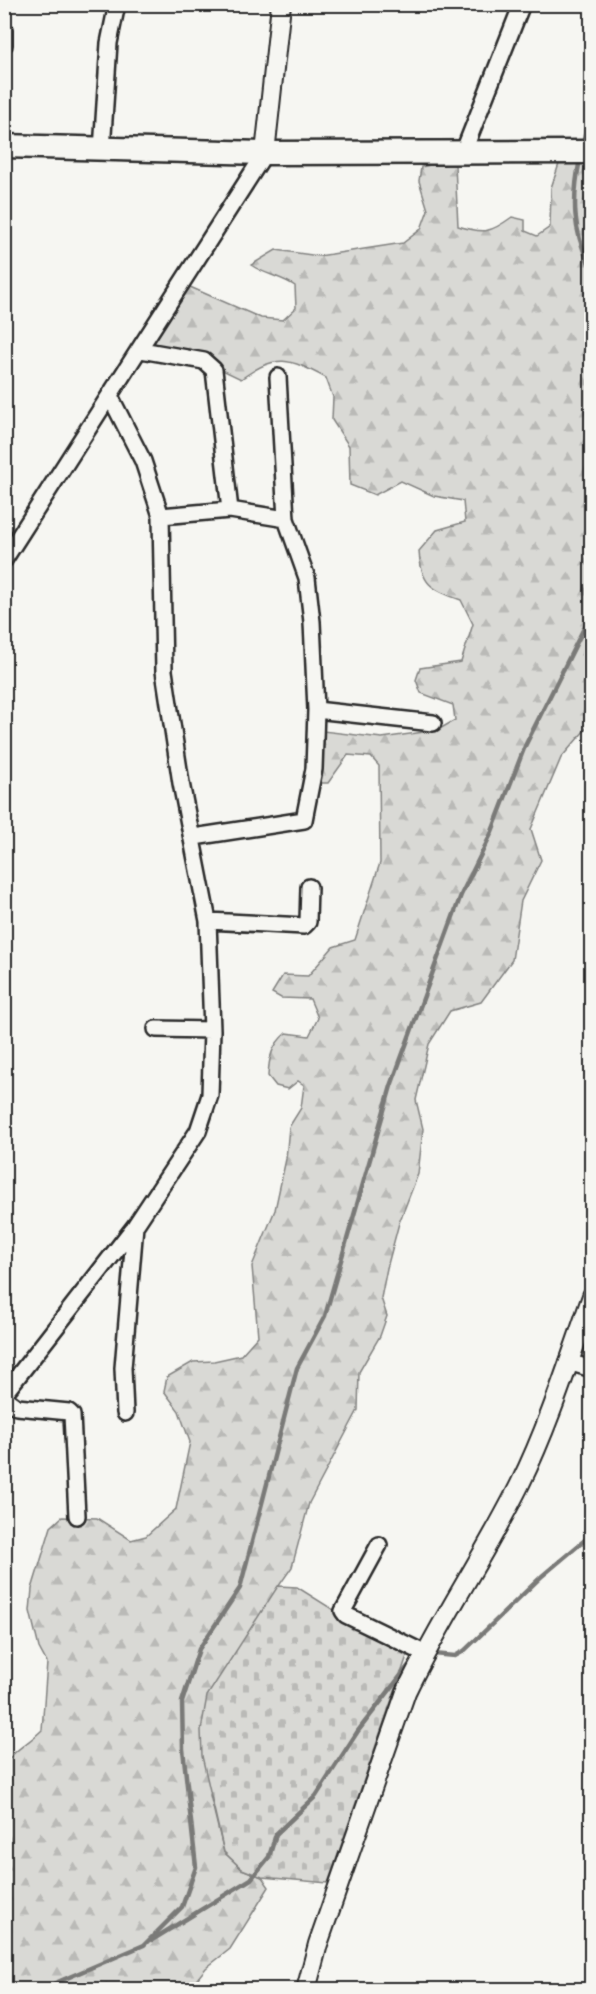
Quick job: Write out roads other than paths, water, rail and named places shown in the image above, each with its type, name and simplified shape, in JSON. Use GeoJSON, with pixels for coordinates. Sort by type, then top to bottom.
{"type":"FeatureCollection","features":[{"type":"Feature","properties":{"kind":"main road"},"geometry":{"type":"LineString","coordinates":[[4,146],[265,153],[591,152]]}},
{"type":"Feature","properties":{"kind":"street"},"geometry":{"type":"LineString","coordinates":[[102,150],[109,43],[117,4]]}},
{"type":"Feature","properties":{"kind":"street"},"geometry":{"type":"LineString","coordinates":[[4,560],[111,398],[265,153],[281,4]]}},
{"type":"Feature","properties":{"kind":"street"},"geometry":{"type":"LineString","coordinates":[[463,153],[522,4]]}},
{"type":"Feature","properties":{"kind":"street"},"geometry":{"type":"LineString","coordinates":[[4,29],[4,45]]}},
{"type":"Feature","properties":{"kind":"street"},"geometry":{"type":"LineString","coordinates":[[141,350],[204,361],[214,370],[230,510]]}},
{"type":"Feature","properties":{"kind":"street"},"geometry":{"type":"LineString","coordinates":[[194,837],[304,820],[314,769],[316,710],[307,578],[286,519],[278,377]]}},
{"type":"Feature","properties":{"kind":"street"},"geometry":{"type":"LineString","coordinates":[[77,1516],[72,1415],[69,1412],[17,1407],[4,1396],[135,1226],[198,1131],[210,1095],[212,1030],[208,921],[164,671],[161,516],[142,461],[111,398]]}},
{"type":"Feature","properties":{"kind":"street"},"geometry":{"type":"LineString","coordinates":[[161,516],[230,510],[286,519]]}},
{"type":"Feature","properties":{"kind":"street"},"geometry":{"type":"LineString","coordinates":[[316,710],[433,723]]}},
{"type":"Feature","properties":{"kind":"street"},"geometry":{"type":"LineString","coordinates":[[208,921],[304,926],[308,922],[309,888]]}},
{"type":"Feature","properties":{"kind":"street"},"geometry":{"type":"LineString","coordinates":[[156,1029],[212,1030]]}},
{"type":"Feature","properties":{"kind":"street"},"geometry":{"type":"LineString","coordinates":[[125,1413],[125,1330],[135,1226]]}},
{"type":"Feature","properties":{"kind":"street"},"geometry":{"type":"LineString","coordinates":[[306,1989],[318,1944],[398,1713],[424,1653],[521,1482],[591,1296]]}},
{"type":"Feature","properties":{"kind":"street"},"geometry":{"type":"LineString","coordinates":[[568,1362],[591,1369]]}},
{"type":"Feature","properties":{"kind":"street"},"geometry":{"type":"LineString","coordinates":[[379,1545],[343,1611],[346,1615],[424,1653]]}},
{"type":"Feature","properties":{"kind":"waterway"},"geometry":{"type":"LineString","coordinates":[[583,144],[592,100]]}},
{"type":"Feature","properties":{"kind":"waterway"},"geometry":{"type":"LineString","coordinates":[[580,159],[575,202],[577,228],[592,269]]}},
{"type":"Feature","properties":{"kind":"waterway"},"geometry":{"type":"LineString","coordinates":[[39,1990],[144,1945],[182,1907],[196,1867],[183,1749],[182,1702],[199,1649],[240,1588],[297,1368],[325,1316],[391,1086],[461,895],[491,834],[525,746],[592,612]]}},
{"type":"Feature","properties":{"kind":"waterway"},"geometry":{"type":"LineString","coordinates":[[434,1654],[455,1656],[464,1651],[542,1576],[592,1534]]}},
{"type":"Feature","properties":{"kind":"waterway"},"geometry":{"type":"LineString","coordinates":[[152,1940],[251,1879],[269,1857],[276,1834],[316,1796],[358,1731],[413,1660]]}}]}
